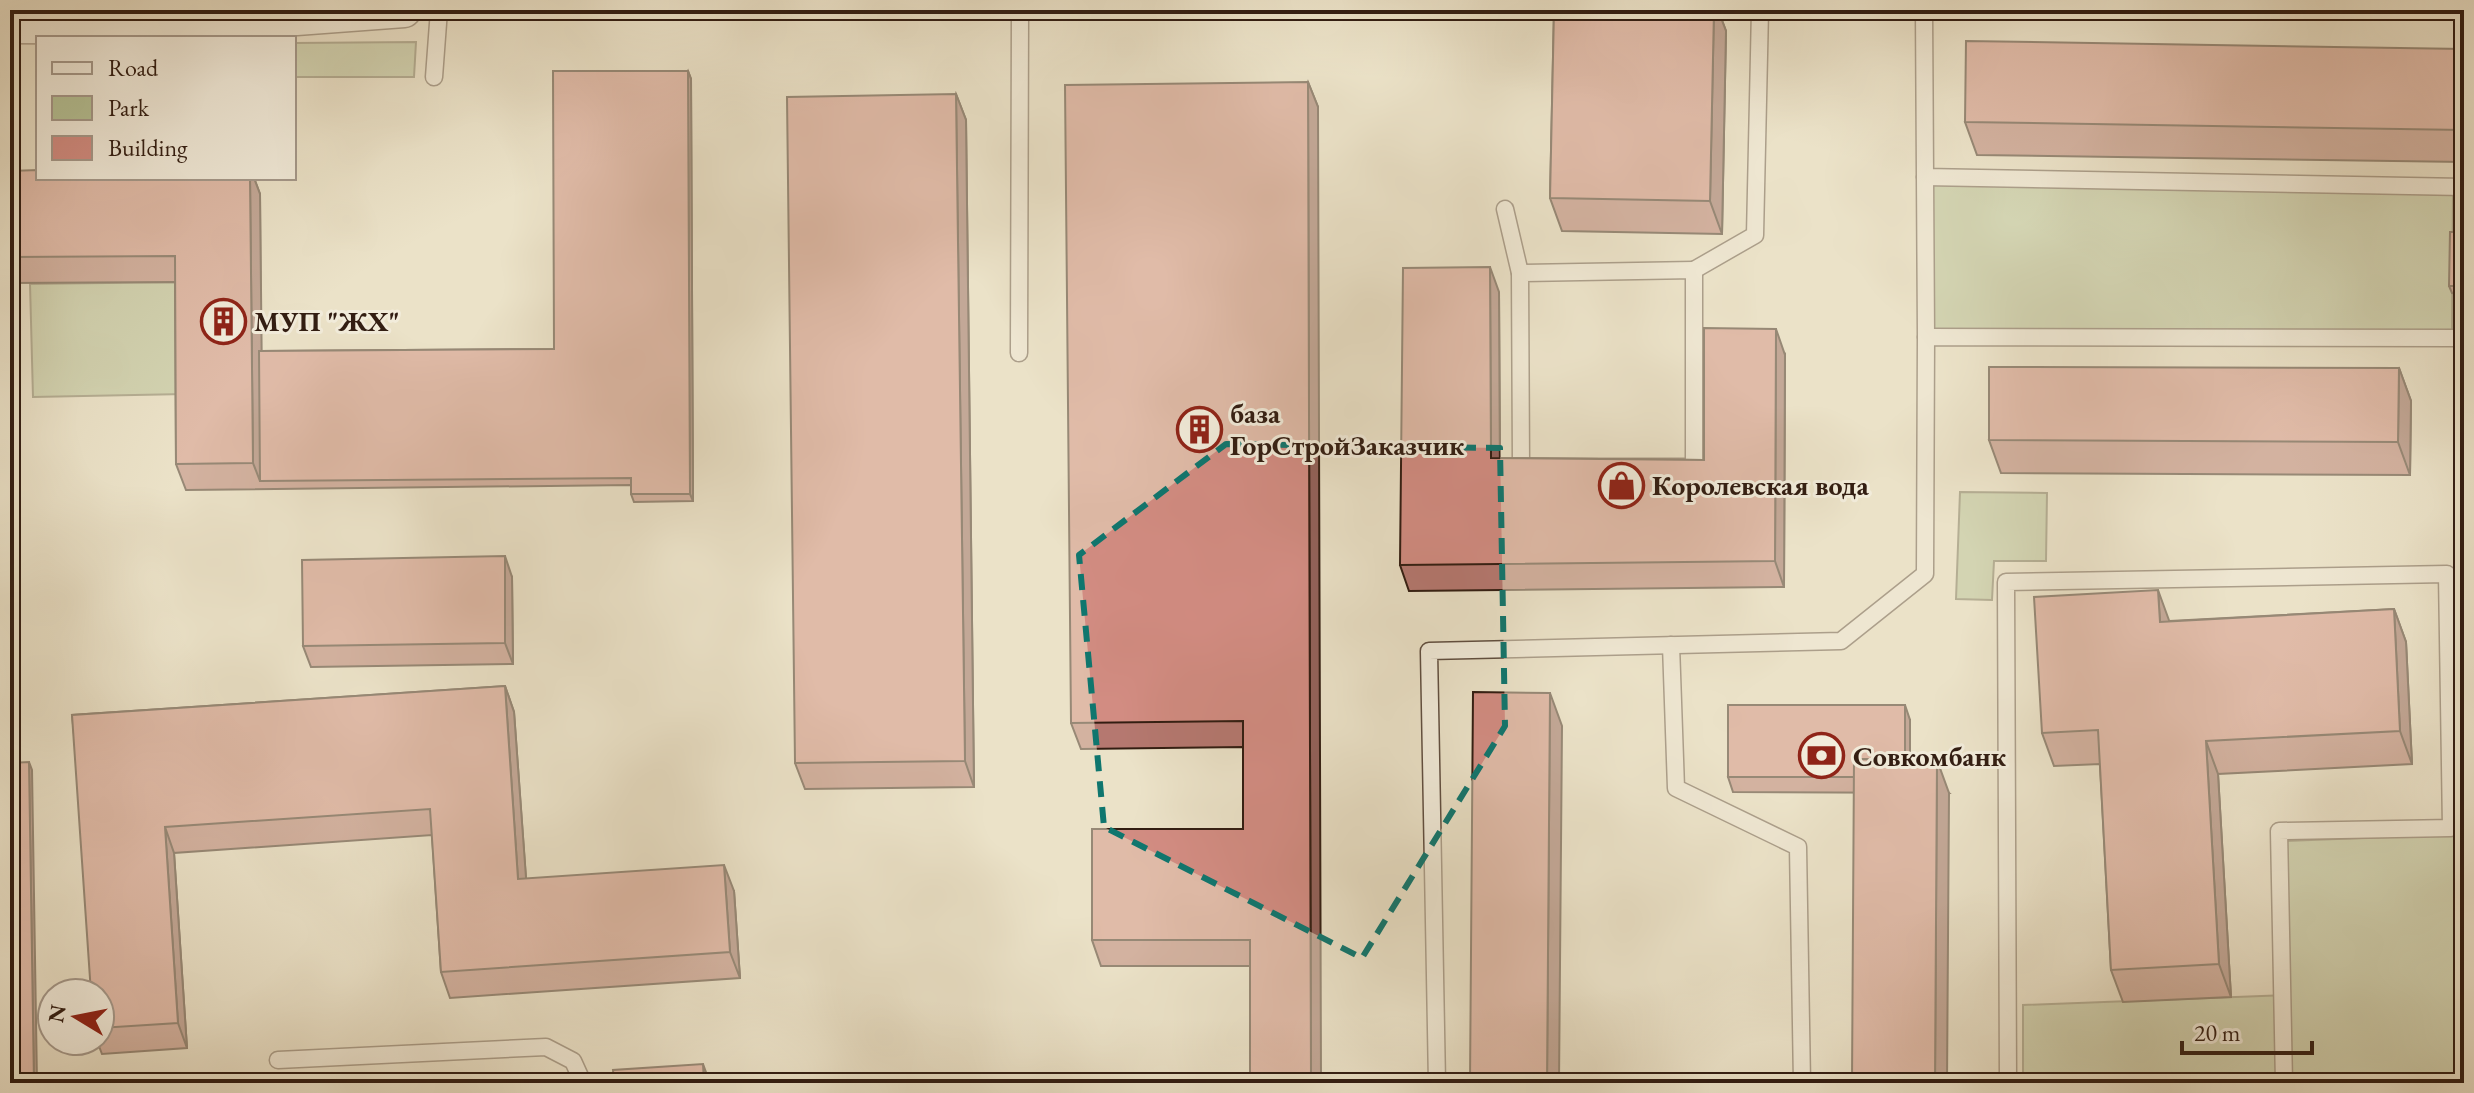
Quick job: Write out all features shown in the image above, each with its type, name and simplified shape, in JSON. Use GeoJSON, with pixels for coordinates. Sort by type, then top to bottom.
{"type":"FeatureCollection","features":[{"type":"Feature","properties":{"kind":"street"},"geometry":{"type":"LineString","coordinates":[[10,26],[404,10]]}},
{"type":"Feature","properties":{"kind":"lane"},"geometry":{"type":"LineString","coordinates":[[434,77],[439,10]]}},
{"type":"Feature","properties":{"kind":"lane"},"geometry":{"type":"LineString","coordinates":[[1019,353],[1020,10]]}},
{"type":"Feature","properties":{"kind":"lane"},"geometry":{"type":"LineString","coordinates":[[1520,273],[1694,270],[1755,235],[1760,10]]}},
{"type":"Feature","properties":{"kind":"lane"},"geometry":{"type":"LineString","coordinates":[[1437,1083],[1429,651],[1841,641],[1925,574],[1924,10]]}},
{"type":"Feature","properties":{"kind":"lane"},"geometry":{"type":"LineString","coordinates":[[1925,177],[2464,187]]}},
{"type":"Feature","properties":{"kind":"lane"},"geometry":{"type":"LineString","coordinates":[[1505,209],[1520,273],[1521,467],[1694,467],[1694,270]]}},
{"type":"Feature","properties":{"kind":"lane"},"geometry":{"type":"LineString","coordinates":[[1926,337],[2464,338]]}},
{"type":"Feature","properties":{"kind":"lane"},"geometry":{"type":"LineString","coordinates":[[2008,1083],[2006,582],[2447,574],[2451,828],[2279,831],[2284,1083]]}},
{"type":"Feature","properties":{"kind":"lane"},"geometry":{"type":"LineString","coordinates":[[1671,645],[1676,788],[1798,847],[1802,1083]]}},
{"type":"Feature","properties":{"kind":"lane"},"geometry":{"type":"LineString","coordinates":[[278,1060],[546,1047],[573,1061],[583,1083]]}},
{"type":"Feature","properties":{"kind":"highlighted area"},"geometry":{"type":"Polygon","coordinates":[[[1226,444],[1500,448],[1505,726],[1362,958],[1104,827],[1079,555],[1226,444]]]}},
{"type":"Feature","properties":{"kind":"green space"},"geometry":{"type":"Polygon","coordinates":[[[416,42],[414,77],[296,77],[296,43],[416,42]]]}},
{"type":"Feature","properties":{"kind":"green space"},"geometry":{"type":"Polygon","coordinates":[[[1932,184],[2453,194],[2452,332],[1931,330],[1932,184]]]}},
{"type":"Feature","properties":{"kind":"green space"},"geometry":{"type":"Polygon","coordinates":[[[184,282],[185,394],[33,397],[30,284],[184,282]]]}},
{"type":"Feature","properties":{"kind":"green space"},"geometry":{"type":"Polygon","coordinates":[[[1960,492],[2047,493],[2046,561],[1994,561],[1992,600],[1956,599],[1960,492]]]}},
{"type":"Feature","properties":{"kind":"green space"},"geometry":{"type":"Polygon","coordinates":[[[2464,834],[2464,1083],[2023,1083],[2023,1005],[2290,995],[2284,841],[2464,834]]]}},
{"type":"Feature","properties":{"kind":"building"},"geometry":{"type":"Polygon","coordinates":[[[1554,10],[1714,10],[1710,201],[1550,198],[1554,10]]]}},
{"type":"Feature","properties":{"kind":"building"},"geometry":{"type":"Polygon","coordinates":[[[1966,41],[2464,49],[2464,130],[1965,122],[1966,41]]]}},
{"type":"Feature","properties":{"kind":"building"},"geometry":{"type":"Polygon","coordinates":[[[553,71],[688,71],[690,494],[631,494],[631,478],[260,481],[259,351],[554,349],[553,71]]]}},
{"type":"Feature","properties":{"kind":"building","name":"база ГорСтройЗаказчик"},"geometry":{"type":"Polygon","coordinates":[[[1308,82],[1311,1083],[1250,1083],[1250,940],[1092,940],[1092,829],[1243,829],[1243,721],[1071,723],[1065,85],[1308,82]]]}},
{"type":"Feature","properties":{"kind":"building"},"geometry":{"type":"Polygon","coordinates":[[[956,94],[965,761],[795,763],[787,97],[956,94]]]}},
{"type":"Feature","properties":{"kind":"building","name":"МУП \"ЖХ\""},"geometry":{"type":"Polygon","coordinates":[[[36,170],[36,180],[250,180],[253,463],[176,464],[175,256],[10,257],[10,171],[36,170]]]}},
{"type":"Feature","properties":{"kind":"building"},"geometry":{"type":"Polygon","coordinates":[[[2450,232],[2464,232],[2464,286],[2449,286],[2450,232]]]}},
{"type":"Feature","properties":{"kind":"building"},"geometry":{"type":"Polygon","coordinates":[[[1490,267],[1491,458],[1704,460],[1704,328],[1776,329],[1775,561],[1400,565],[1403,268],[1490,267]]]}},
{"type":"Feature","properties":{"kind":"building"},"geometry":{"type":"Polygon","coordinates":[[[1989,367],[2399,368],[2398,442],[1989,440],[1989,367]]]}},
{"type":"Feature","properties":{"kind":"building"},"geometry":{"type":"Polygon","coordinates":[[[505,556],[505,643],[303,646],[302,560],[505,556]]]}},
{"type":"Feature","properties":{"kind":"building"},"geometry":{"type":"Polygon","coordinates":[[[2158,590],[2160,622],[2394,609],[2400,731],[2206,741],[2219,964],[2111,970],[2098,730],[2042,733],[2034,597],[2158,590]]]}},
{"type":"Feature","properties":{"kind":"building"},"geometry":{"type":"Polygon","coordinates":[[[505,686],[518,879],[724,865],[730,952],[441,972],[430,809],[165,827],[178,1023],[116,1027],[116,977],[90,977],[72,715],[505,686]]]}},
{"type":"Feature","properties":{"kind":"building"},"geometry":{"type":"Polygon","coordinates":[[[1473,692],[1550,693],[1547,1083],[1470,1083],[1473,692]]]}},
{"type":"Feature","properties":{"kind":"building","name":"Совкомбанк"},"geometry":{"type":"Polygon","coordinates":[[[1728,705],[1905,705],[1905,760],[1854,759],[1854,777],[1728,777],[1728,705]]]}},
{"type":"Feature","properties":{"kind":"building"},"geometry":{"type":"Polygon","coordinates":[[[1854,759],[1937,760],[1935,1083],[1852,1083],[1854,759]]]}},
{"type":"Feature","properties":{"kind":"building"},"geometry":{"type":"Polygon","coordinates":[[[29,762],[34,1083],[10,1083],[10,763],[29,762]]]}},
{"type":"Feature","properties":{"kind":"building"},"geometry":{"type":"Polygon","coordinates":[[[703,1064],[704,1083],[614,1083],[613,1070],[703,1064]]]}},
{"type":"Feature","properties":{"kind":"place","name":"МУП \"ЖХ\""},"geometry":{"type":"Point","coordinates":[223,321]}},
{"type":"Feature","properties":{"kind":"place","name":"база ГорСтройЗаказчик"},"geometry":{"type":"Point","coordinates":[1199,429]}},
{"type":"Feature","properties":{"kind":"place","name":"Королевская вода"},"geometry":{"type":"Point","coordinates":[1621,485]}},
{"type":"Feature","properties":{"kind":"place","name":"Совкомбанк"},"geometry":{"type":"Point","coordinates":[1822,756]}}]}
